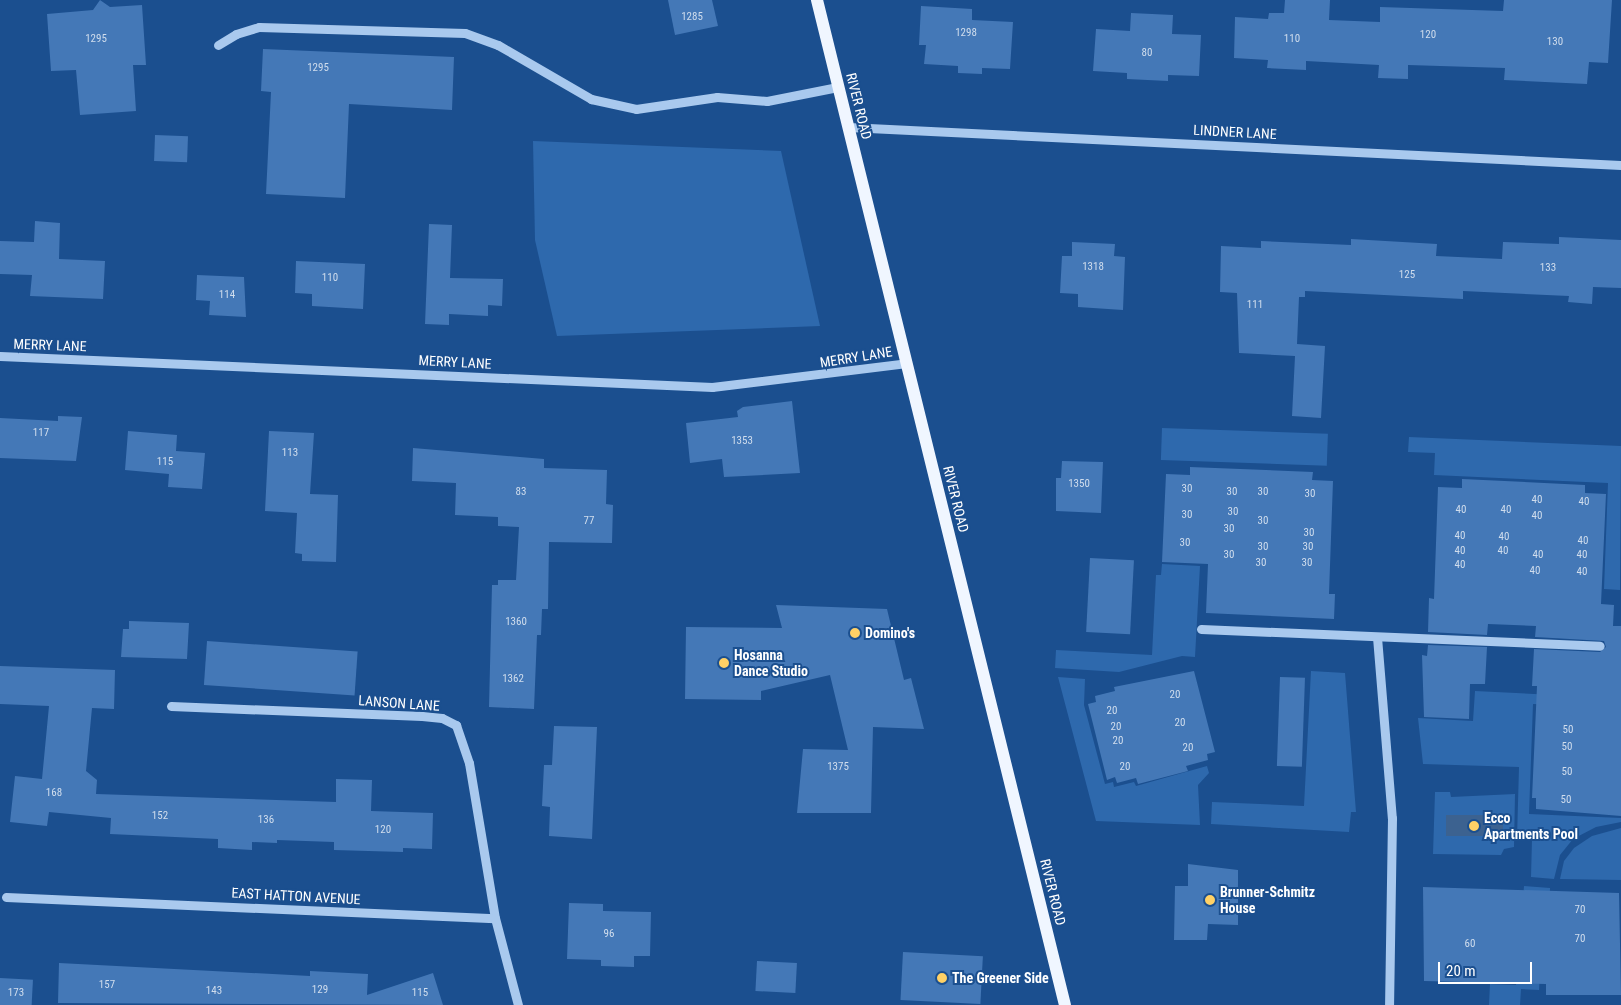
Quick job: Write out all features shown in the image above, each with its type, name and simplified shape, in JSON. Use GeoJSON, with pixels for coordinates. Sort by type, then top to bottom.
{"type":"FeatureCollection","features":[{"type":"Feature","properties":{"kind":"main road","name":"RIVER ROAD"},"geometry":{"type":"LineString","coordinates":[[817,0],[1065,1005]]}},
{"type":"Feature","properties":{"kind":"street"},"geometry":{"type":"LineString","coordinates":[[218,46],[236,34],[259,27],[465,33],[498,45],[591,99],[636,109],[717,96],[767,101],[838,87]]}},
{"type":"Feature","properties":{"kind":"street","name":"LINDNER LANE"},"geometry":{"type":"LineString","coordinates":[[848,127],[1621,165]]}},
{"type":"Feature","properties":{"kind":"street","name":"MERRY LANE"},"geometry":{"type":"LineString","coordinates":[[0,356],[712,387],[907,363]]}},
{"type":"Feature","properties":{"kind":"street"},"geometry":{"type":"LineString","coordinates":[[1201,629],[1600,646]]}},
{"type":"Feature","properties":{"kind":"street"},"geometry":{"type":"LineString","coordinates":[[1377,637],[1392,818],[1389,1005]]}},
{"type":"Feature","properties":{"kind":"street","name":"LANSON LANE"},"geometry":{"type":"LineString","coordinates":[[171,706],[422,716],[442,718],[456,725],[469,763],[495,918]]}},
{"type":"Feature","properties":{"kind":"street","name":"EAST HATTON AVENUE"},"geometry":{"type":"LineString","coordinates":[[6,897],[495,918]]}},
{"type":"Feature","properties":{"kind":"street"},"geometry":{"type":"LineString","coordinates":[[495,918],[518,1005]]}},
{"type":"Feature","properties":{"kind":"shaded area"},"geometry":{"type":"Polygon","coordinates":[[[533,141],[781,151],[820,326],[557,336],[535,240],[533,141]]]}},
{"type":"Feature","properties":{"kind":"shaded area"},"geometry":{"type":"Polygon","coordinates":[[[1162,428],[1328,434],[1327,466],[1161,460],[1162,428]]]}},
{"type":"Feature","properties":{"kind":"shaded area"},"geometry":{"type":"Polygon","coordinates":[[[1409,437],[1621,446],[1620,590],[1604,589],[1608,483],[1434,475],[1435,453],[1408,452],[1409,437]]]}},
{"type":"Feature","properties":{"kind":"shaded area"},"geometry":{"type":"Polygon","coordinates":[[[1162,564],[1200,566],[1195,657],[1182,656],[1119,672],[1055,668],[1056,650],[1152,655],[1156,575],[1161,575],[1162,564]]]}},
{"type":"Feature","properties":{"kind":"shaded area"},"geometry":{"type":"Polygon","coordinates":[[[1311,671],[1345,673],[1356,812],[1351,812],[1349,832],[1211,824],[1212,802],[1304,806],[1311,671]]]}},
{"type":"Feature","properties":{"kind":"shaded area"},"geometry":{"type":"Polygon","coordinates":[[[1058,677],[1085,679],[1084,705],[1105,784],[1113,782],[1114,787],[1134,782],[1136,786],[1207,766],[1209,773],[1198,785],[1200,825],[1096,821],[1058,677]]]}},
{"type":"Feature","properties":{"kind":"shaded area"},"geometry":{"type":"Polygon","coordinates":[[[1475,691],[1594,697],[1593,706],[1533,704],[1529,814],[1621,818],[1621,822],[1596,827],[1573,839],[1560,855],[1554,879],[1531,877],[1532,839],[1517,838],[1519,767],[1423,764],[1418,718],[1473,721],[1475,691]]]}},
{"type":"Feature","properties":{"kind":"shaded area"},"geometry":{"type":"Polygon","coordinates":[[[1435,792],[1450,792],[1451,797],[1515,794],[1514,847],[1504,849],[1501,855],[1433,854],[1435,792]]]}},
{"type":"Feature","properties":{"kind":"shaded area","name":"Ecco Apartments Pool"},"geometry":{"type":"Polygon","coordinates":[[[1446,815],[1503,815],[1503,836],[1446,836],[1446,815]]]}},
{"type":"Feature","properties":{"kind":"shaded area"},"geometry":{"type":"Polygon","coordinates":[[[1621,828],[1621,880],[1560,879],[1564,861],[1574,848],[1592,836],[1621,828]]]}},
{"type":"Feature","properties":{"kind":"shaded area"},"geometry":{"type":"Polygon","coordinates":[[[1524,886],[1550,888],[1548,952],[1541,952],[1539,990],[1521,989],[1520,1005],[1489,1005],[1490,984],[1516,985],[1524,886]]]}},
{"type":"Feature","properties":{"kind":"building"},"geometry":{"type":"Polygon","coordinates":[[[100,0],[110,7],[142,5],[146,65],[133,65],[136,111],[80,115],[76,70],[51,71],[47,14],[93,10],[100,0]]]}},
{"type":"Feature","properties":{"kind":"building"},"geometry":{"type":"Polygon","coordinates":[[[668,0],[712,0],[718,26],[675,35],[668,0]]]}},
{"type":"Feature","properties":{"kind":"building"},"geometry":{"type":"Polygon","coordinates":[[[1285,0],[1330,0],[1329,20],[1380,22],[1380,7],[1503,11],[1504,0],[1612,0],[1608,63],[1589,62],[1587,84],[1504,80],[1505,68],[1408,65],[1408,79],[1378,78],[1379,65],[1306,61],[1306,70],[1267,68],[1268,60],[1234,58],[1235,17],[1268,19],[1269,13],[1284,13],[1285,0]]]}},
{"type":"Feature","properties":{"kind":"building"},"geometry":{"type":"Polygon","coordinates":[[[921,6],[972,9],[972,20],[1013,22],[1010,69],[982,68],[982,74],[958,73],[958,66],[924,64],[926,45],[919,45],[921,6]]]}},
{"type":"Feature","properties":{"kind":"building"},"geometry":{"type":"Polygon","coordinates":[[[1131,13],[1173,15],[1172,34],[1201,35],[1199,76],[1168,75],[1168,81],[1127,79],[1127,73],[1093,71],[1096,29],[1130,31],[1131,13]]]}},
{"type":"Feature","properties":{"kind":"building"},"geometry":{"type":"Polygon","coordinates":[[[263,49],[454,57],[452,110],[349,104],[345,198],[266,194],[271,92],[261,91],[263,49]]]}},
{"type":"Feature","properties":{"kind":"building"},"geometry":{"type":"Polygon","coordinates":[[[155,135],[188,136],[187,162],[154,161],[155,135]]]}},
{"type":"Feature","properties":{"kind":"building"},"geometry":{"type":"Polygon","coordinates":[[[35,221],[60,223],[59,259],[105,261],[103,299],[30,296],[32,275],[0,274],[0,241],[34,242],[35,221]]]}},
{"type":"Feature","properties":{"kind":"building"},"geometry":{"type":"Polygon","coordinates":[[[429,224],[452,225],[450,278],[503,279],[502,306],[488,305],[488,316],[449,314],[449,325],[425,324],[429,224]]]}},
{"type":"Feature","properties":{"kind":"building"},"geometry":{"type":"Polygon","coordinates":[[[1559,237],[1621,240],[1621,288],[1593,287],[1592,304],[1568,302],[1569,296],[1463,291],[1463,299],[1305,291],[1305,297],[1299,297],[1297,344],[1325,346],[1321,418],[1292,416],[1295,356],[1239,353],[1237,293],[1220,292],[1221,246],[1261,248],[1261,241],[1351,245],[1351,239],[1437,244],[1436,256],[1502,259],[1503,242],[1559,244],[1559,237]]]}},
{"type":"Feature","properties":{"kind":"building"},"geometry":{"type":"Polygon","coordinates":[[[1072,242],[1115,244],[1114,256],[1125,257],[1123,310],[1078,307],[1078,294],[1060,293],[1062,256],[1072,256],[1072,242]]]}},
{"type":"Feature","properties":{"kind":"building"},"geometry":{"type":"Polygon","coordinates":[[[296,261],[365,264],[363,309],[312,306],[312,294],[295,293],[296,261]]]}},
{"type":"Feature","properties":{"kind":"building"},"geometry":{"type":"Polygon","coordinates":[[[197,275],[244,277],[246,317],[209,315],[210,301],[196,300],[197,275]]]}},
{"type":"Feature","properties":{"kind":"building"},"geometry":{"type":"Polygon","coordinates":[[[792,401],[800,473],[724,477],[722,459],[690,463],[686,423],[738,417],[737,411],[743,407],[792,401]]]}},
{"type":"Feature","properties":{"kind":"building"},"geometry":{"type":"Polygon","coordinates":[[[58,416],[82,417],[76,461],[0,458],[0,418],[58,421],[58,416]]]}},
{"type":"Feature","properties":{"kind":"building"},"geometry":{"type":"Polygon","coordinates":[[[128,431],[177,435],[176,451],[205,453],[202,489],[168,487],[169,474],[125,470],[128,431]]]}},
{"type":"Feature","properties":{"kind":"building"},"geometry":{"type":"Polygon","coordinates":[[[269,431],[314,433],[310,494],[338,495],[336,562],[302,561],[302,554],[295,553],[297,513],[265,511],[269,431]]]}},
{"type":"Feature","properties":{"kind":"building"},"geometry":{"type":"Polygon","coordinates":[[[413,448],[544,459],[544,468],[607,470],[606,504],[613,505],[612,543],[549,542],[548,609],[542,609],[541,635],[537,635],[534,709],[489,707],[492,585],[498,585],[498,580],[516,580],[519,527],[498,526],[498,517],[455,515],[456,483],[412,481],[413,448]]]}},
{"type":"Feature","properties":{"kind":"building"},"geometry":{"type":"Polygon","coordinates":[[[1062,461],[1103,462],[1101,513],[1056,511],[1056,478],[1061,478],[1062,461]]]}},
{"type":"Feature","properties":{"kind":"building"},"geometry":{"type":"Polygon","coordinates":[[[1190,467],[1313,472],[1312,480],[1333,481],[1329,594],[1335,594],[1334,619],[1206,613],[1208,564],[1162,562],[1166,474],[1190,475],[1190,467]]]}},
{"type":"Feature","properties":{"kind":"building"},"geometry":{"type":"Polygon","coordinates":[[[1462,479],[1585,485],[1585,493],[1606,494],[1601,604],[1614,605],[1613,626],[1621,626],[1621,816],[1536,809],[1536,798],[1532,798],[1537,686],[1532,686],[1534,649],[1600,652],[1606,647],[1604,641],[1535,637],[1536,626],[1488,624],[1487,635],[1428,632],[1429,598],[1434,599],[1438,487],[1462,488],[1462,479]]]}},
{"type":"Feature","properties":{"kind":"building"},"geometry":{"type":"Polygon","coordinates":[[[1090,558],[1134,560],[1130,634],[1086,632],[1090,558]]]}},
{"type":"Feature","properties":{"kind":"building"},"geometry":{"type":"Polygon","coordinates":[[[776,605],[887,609],[904,680],[911,678],[924,729],[873,727],[871,813],[797,813],[803,749],[848,750],[830,675],[761,691],[761,700],[685,699],[686,627],[782,628],[776,605]]]}},
{"type":"Feature","properties":{"kind":"building"},"geometry":{"type":"Polygon","coordinates":[[[129,621],[189,623],[187,659],[121,657],[123,629],[129,629],[129,621]]]}},
{"type":"Feature","properties":{"kind":"building"},"geometry":{"type":"Polygon","coordinates":[[[207,641],[358,652],[355,695],[204,685],[207,641]]]}},
{"type":"Feature","properties":{"kind":"building"},"geometry":{"type":"Polygon","coordinates":[[[1428,645],[1487,647],[1485,684],[1470,684],[1469,719],[1424,717],[1422,655],[1427,656],[1428,645]]]}},
{"type":"Feature","properties":{"kind":"building"},"geometry":{"type":"Polygon","coordinates":[[[0,666],[115,670],[114,709],[92,708],[86,771],[97,780],[96,794],[336,802],[336,779],[372,780],[371,811],[433,813],[432,849],[403,848],[403,852],[334,850],[334,842],[277,840],[277,843],[252,842],[252,850],[218,848],[218,839],[110,834],[111,818],[49,812],[47,826],[10,822],[15,776],[42,779],[49,706],[0,704],[0,666]]]}},
{"type":"Feature","properties":{"kind":"building"},"geometry":{"type":"Polygon","coordinates":[[[1194,671],[1215,752],[1207,754],[1208,760],[1186,766],[1188,771],[1138,784],[1136,778],[1117,783],[1115,777],[1107,780],[1088,704],[1096,702],[1095,696],[1115,691],[1114,687],[1194,671]]]}},
{"type":"Feature","properties":{"kind":"building"},"geometry":{"type":"Polygon","coordinates":[[[1280,677],[1305,678],[1302,767],[1277,766],[1280,677]]]}},
{"type":"Feature","properties":{"kind":"building"},"geometry":{"type":"Polygon","coordinates":[[[554,726],[597,727],[592,839],[549,836],[550,807],[542,806],[544,765],[552,765],[554,726]]]}},
{"type":"Feature","properties":{"kind":"building","name":"Brunner-Schmitz House"},"geometry":{"type":"Polygon","coordinates":[[[1188,864],[1238,870],[1238,925],[1208,924],[1207,940],[1174,940],[1175,886],[1188,886],[1188,864]]]}},
{"type":"Feature","properties":{"kind":"building"},"geometry":{"type":"Polygon","coordinates":[[[1423,887],[1619,893],[1621,995],[1546,995],[1546,984],[1424,981],[1423,887]]]}},
{"type":"Feature","properties":{"kind":"building"},"geometry":{"type":"Polygon","coordinates":[[[569,903],[603,904],[603,911],[651,912],[650,956],[634,956],[634,967],[601,966],[601,960],[567,959],[569,903]]]}},
{"type":"Feature","properties":{"kind":"building","name":"The Greener Side"},"geometry":{"type":"Polygon","coordinates":[[[903,952],[983,956],[980,1004],[900,1000],[903,952]]]}},
{"type":"Feature","properties":{"kind":"building"},"geometry":{"type":"Polygon","coordinates":[[[757,961],[797,963],[795,993],[755,991],[757,961]]]}},
{"type":"Feature","properties":{"kind":"building"},"geometry":{"type":"Polygon","coordinates":[[[59,963],[310,976],[310,971],[368,974],[367,995],[433,973],[443,1005],[58,1003],[59,963]]]}},
{"type":"Feature","properties":{"kind":"building"},"geometry":{"type":"Polygon","coordinates":[[[0,978],[33,980],[32,1005],[0,1005],[0,978]]]}},
{"type":"Feature","properties":{"kind":"place","name":"Domino's"},"geometry":{"type":"Point","coordinates":[855,633]}},
{"type":"Feature","properties":{"kind":"place","name":"Hosanna Dance Studio"},"geometry":{"type":"Point","coordinates":[724,663]}},
{"type":"Feature","properties":{"kind":"place","name":"Ecco Apartments Pool"},"geometry":{"type":"Point","coordinates":[1474,826]}},
{"type":"Feature","properties":{"kind":"place","name":"Brunner-Schmitz House"},"geometry":{"type":"Point","coordinates":[1210,900]}},
{"type":"Feature","properties":{"kind":"place","name":"The Greener Side"},"geometry":{"type":"Point","coordinates":[942,978]}}]}
